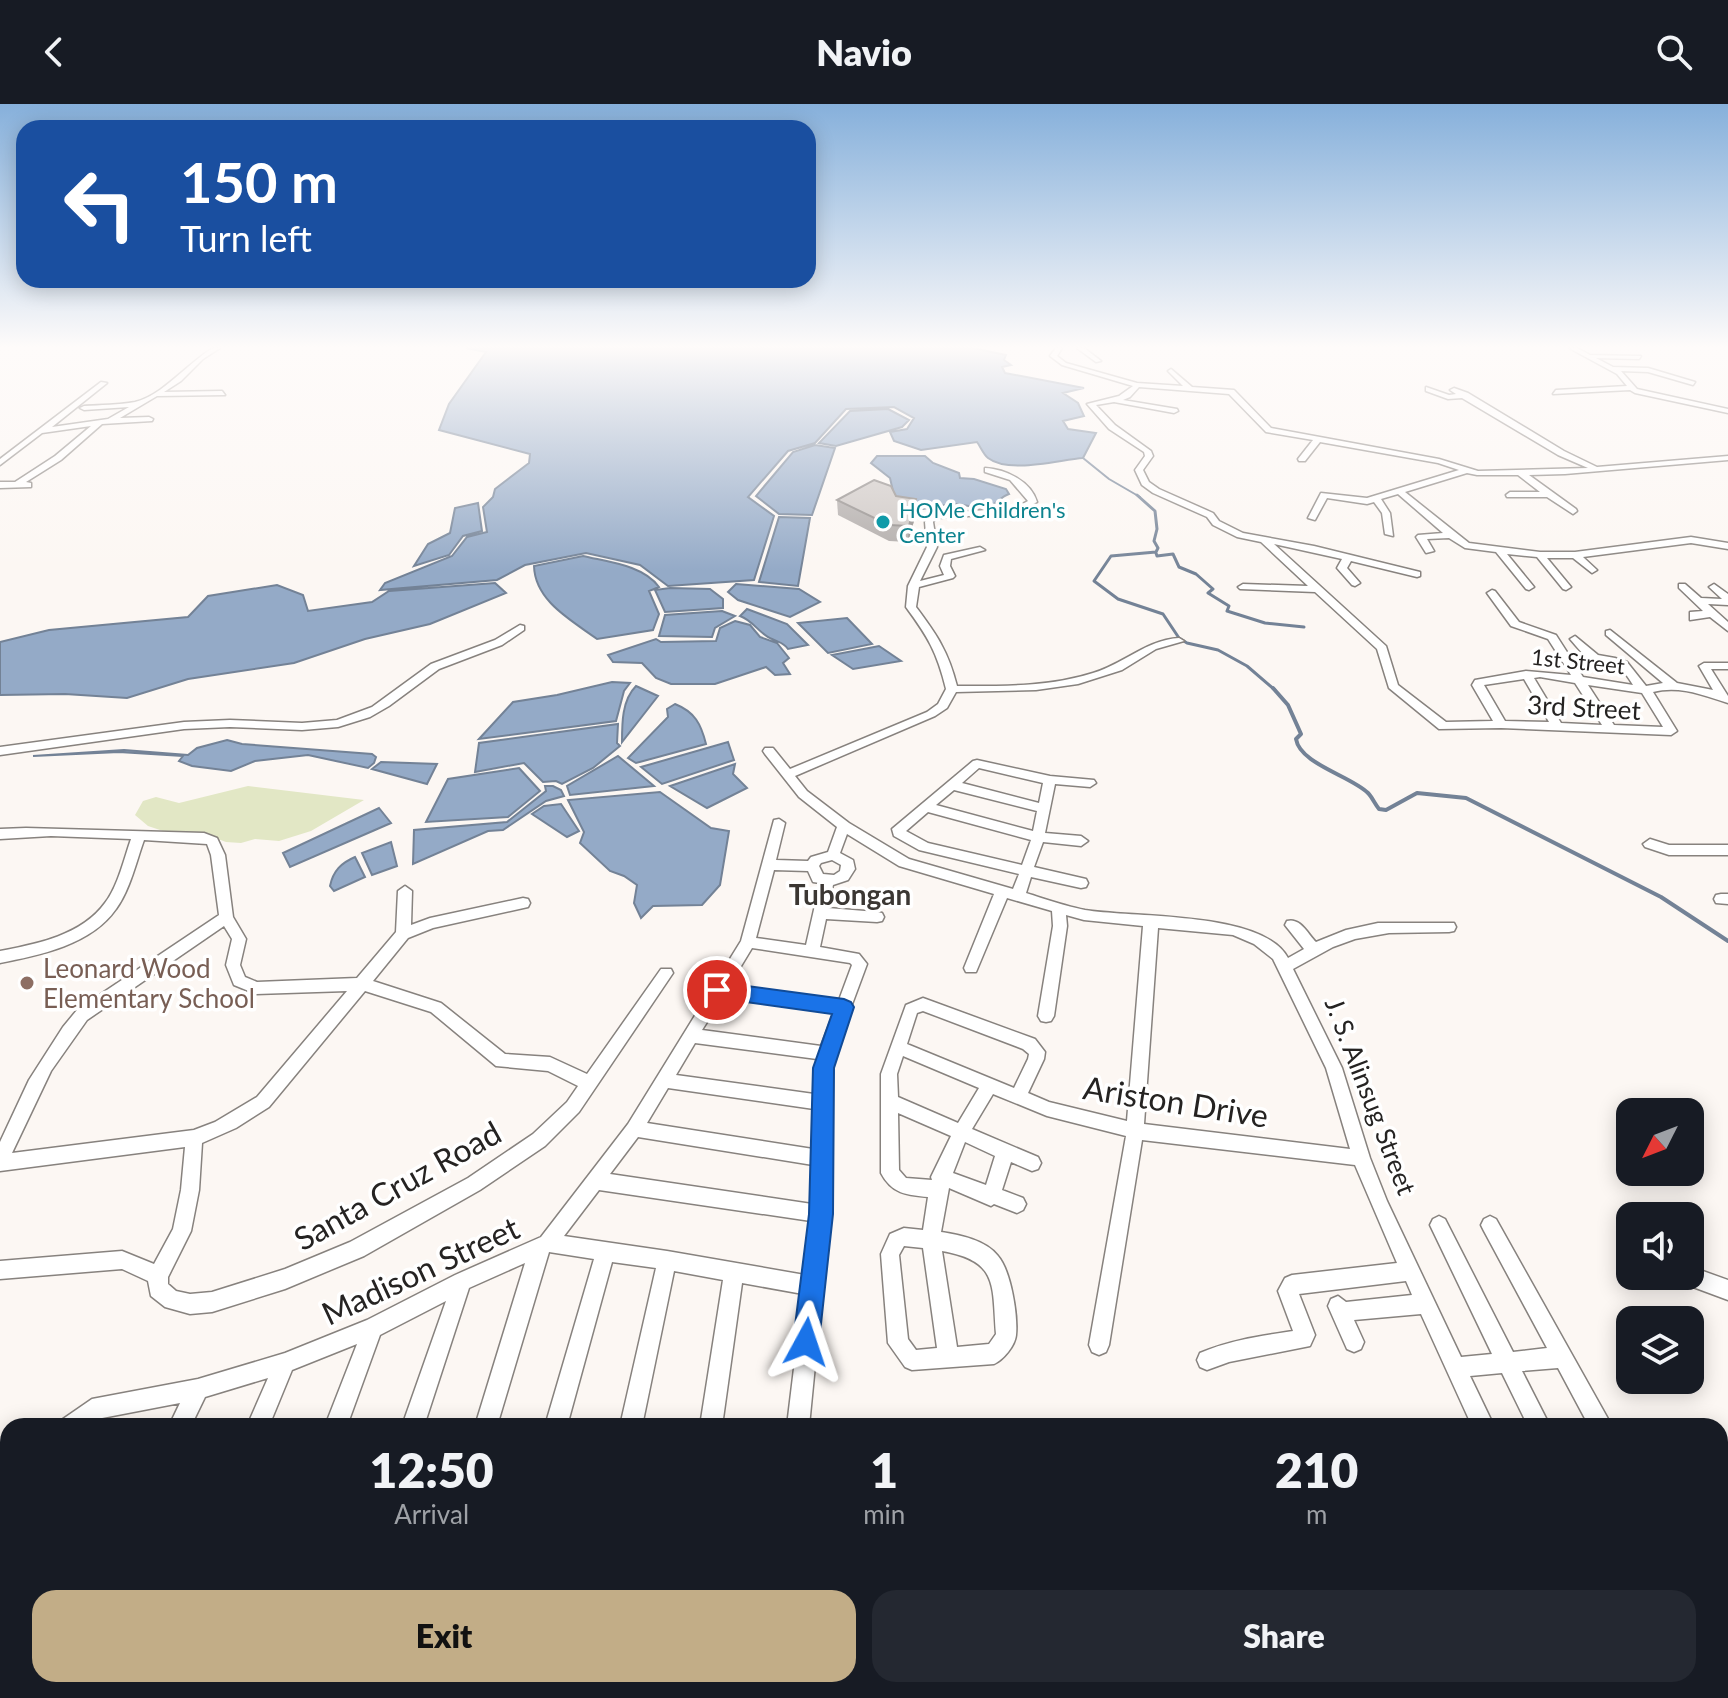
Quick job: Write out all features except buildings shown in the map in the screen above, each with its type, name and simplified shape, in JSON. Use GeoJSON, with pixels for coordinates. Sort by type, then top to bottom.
{"type":"FeatureCollection","features":[{"type":"Feature","properties":{"kind":"street"},"geometry":{"type":"LineString","coordinates":[[44,430],[54,422]]}},
{"type":"Feature","properties":{"kind":"street"},"geometry":{"type":"LineString","coordinates":[[1,462],[35,433],[102,422]]}},
{"type":"Feature","properties":{"kind":"street"},"geometry":{"type":"LineString","coordinates":[[1108,422],[1147,451],[1149,456],[1139,470],[1145,483],[1210,515],[1227,529],[1265,541],[1314,549],[1417,574]]}},
{"type":"Feature","properties":{"kind":"street"},"geometry":{"type":"LineString","coordinates":[[1260,422],[1264,428],[1439,461],[1467,470],[1521,473],[1724,458],[1728,468]]}},
{"type":"Feature","properties":{"kind":"street"},"geometry":{"type":"LineString","coordinates":[[1509,422],[1575,461],[1601,469]]}},
{"type":"Feature","properties":{"kind":"street"},"geometry":{"type":"LineString","coordinates":[[18,484],[58,458],[99,423]]}},
{"type":"Feature","properties":{"kind":"street"},"geometry":{"type":"LineString","coordinates":[[1302,459],[1317,440]]}},
{"type":"Feature","properties":{"kind":"street"},"geometry":{"type":"LineString","coordinates":[[788,774],[931,714],[943,706],[952,689],[945,661],[936,641],[911,607],[913,586],[932,547],[929,522],[933,516],[1017,510],[1033,502],[1032,497],[1013,478],[988,470]]}},
{"type":"Feature","properties":{"kind":"street"},"geometry":{"type":"LineString","coordinates":[[1312,518],[1324,495],[1361,502],[1467,470]]}},
{"type":"Feature","properties":{"kind":"street"},"geometry":{"type":"LineString","coordinates":[[1521,473],[1573,511],[1561,512]]}},
{"type":"Feature","properties":{"kind":"street"},"geometry":{"type":"LineString","coordinates":[[0,485],[30,485]]}},
{"type":"Feature","properties":{"kind":"street"},"geometry":{"type":"LineString","coordinates":[[1399,491],[1465,546],[1540,555],[1575,555],[1691,540],[1728,546]]}},
{"type":"Feature","properties":{"kind":"street"},"geometry":{"type":"LineString","coordinates":[[1510,495],[1549,494]]}},
{"type":"Feature","properties":{"kind":"street"},"geometry":{"type":"LineString","coordinates":[[1377,499],[1386,513],[1390,534]]}},
{"type":"Feature","properties":{"kind":"street"},"geometry":{"type":"LineString","coordinates":[[1429,551],[1421,537],[1451,535]]}},
{"type":"Feature","properties":{"kind":"street","name":"3rd Street"},"geometry":{"type":"LineString","coordinates":[[1265,541],[1382,648],[1389,678],[1397,692],[1448,728],[1501,724],[1665,732],[1672,729],[1643,689]]}},
{"type":"Feature","properties":{"kind":"street"},"geometry":{"type":"LineString","coordinates":[[1497,548],[1529,587]]}},
{"type":"Feature","properties":{"kind":"street"},"geometry":{"type":"LineString","coordinates":[[913,586],[950,576],[945,566],[947,557],[980,550]]}},
{"type":"Feature","properties":{"kind":"street"},"geometry":{"type":"LineString","coordinates":[[1540,555],[1566,587]]}},
{"type":"Feature","properties":{"kind":"street"},"geometry":{"type":"LineString","coordinates":[[1575,555],[1592,570]]}},
{"type":"Feature","properties":{"kind":"street"},"geometry":{"type":"LineString","coordinates":[[1347,559],[1342,568],[1355,583]]}},
{"type":"Feature","properties":{"kind":"street"},"geometry":{"type":"LineString","coordinates":[[1682,586],[1728,628]]}},
{"type":"Feature","properties":{"kind":"street"},"geometry":{"type":"LineString","coordinates":[[1243,587],[1318,589]]}},
{"type":"Feature","properties":{"kind":"street"},"geometry":{"type":"LineString","coordinates":[[1714,587],[1728,600]]}},
{"type":"Feature","properties":{"kind":"street"},"geometry":{"type":"LineString","coordinates":[[1492,593],[1515,624],[1552,637],[1611,730]]}},
{"type":"Feature","properties":{"kind":"street"},"geometry":{"type":"LineString","coordinates":[[1698,601],[1728,600]]}},
{"type":"Feature","properties":{"kind":"street"},"geometry":{"type":"LineString","coordinates":[[1694,618],[1694,614],[1712,614]]}},
{"type":"Feature","properties":{"kind":"street"},"geometry":{"type":"LineString","coordinates":[[0,751],[45,748],[163,727],[215,724],[311,728],[341,722],[357,718],[389,700],[427,671],[466,652],[499,643],[520,628]]}},
{"type":"Feature","properties":{"kind":"street"},"geometry":{"type":"LineString","coordinates":[[1610,633],[1675,687],[1726,698]]}},
{"type":"Feature","properties":{"kind":"street"},"geometry":{"type":"LineString","coordinates":[[1575,639],[1595,658],[1616,659],[1643,689]]}},
{"type":"Feature","properties":{"kind":"street"},"geometry":{"type":"LineString","coordinates":[[952,689],[1055,686],[1118,668],[1153,645],[1179,641]]}},
{"type":"Feature","properties":{"kind":"street"},"geometry":{"type":"LineString","coordinates":[[1726,698],[1704,666],[1728,666]]}},
{"type":"Feature","properties":{"kind":"street"},"geometry":{"type":"LineString","coordinates":[[1526,674],[1558,727]]}},
{"type":"Feature","properties":{"kind":"street","name":"1st Street"},"geometry":{"type":"LineString","coordinates":[[1501,724],[1477,683],[1526,674],[1643,689],[1675,687]]}},
{"type":"Feature","properties":{"kind":"street","name":"J. S. Alinsug Street"},"geometry":{"type":"LineString","coordinates":[[769,751],[803,794],[844,826],[904,863],[1059,909],[1114,919],[1234,930],[1269,946],[1287,966],[1334,1068],[1361,1158],[1480,1418]]}},
{"type":"Feature","properties":{"kind":"street"},"geometry":{"type":"LineString","coordinates":[[1081,883],[924,847],[901,836],[899,829],[977,764],[1050,780],[1090,783]]}},
{"type":"Feature","properties":{"kind":"street"},"geometry":{"type":"LineString","coordinates":[[971,968],[1010,894],[1026,872],[1038,837],[1050,780]]}},
{"type":"Feature","properties":{"kind":"street"},"geometry":{"type":"LineString","coordinates":[[952,785],[1045,809]]}},
{"type":"Feature","properties":{"kind":"street"},"geometry":{"type":"LineString","coordinates":[[926,807],[1038,837],[1081,841]]}},
{"type":"Feature","properties":{"kind":"street","name":"Madison Street"},"geometry":{"type":"LineString","coordinates":[[79,1418],[92,1409],[198,1389],[285,1363],[373,1328],[462,1282],[544,1245],[598,1181],[634,1129],[694,1036],[717,990],[748,942],[779,823]]}},
{"type":"Feature","properties":{"kind":"street"},"geometry":{"type":"LineString","coordinates":[[833,855],[844,826]]}},
{"type":"Feature","properties":{"kind":"street"},"geometry":{"type":"LineString","coordinates":[[0,834],[105,831],[138,837],[204,838],[212,841],[218,855],[226,917],[235,927],[239,939],[233,965],[239,981],[256,988],[362,984],[436,1007],[502,1061],[550,1064],[589,1083]]}},
{"type":"Feature","properties":{"kind":"street"},"geometry":{"type":"LineString","coordinates":[[0,957],[36,951],[59,943],[95,922],[113,904],[138,837]]}},
{"type":"Feature","properties":{"kind":"street"},"geometry":{"type":"LineString","coordinates":[[1650,844],[1669,850],[1728,850]]}},
{"type":"Feature","properties":{"kind":"street"},"geometry":{"type":"LineString","coordinates":[[833,855],[848,863],[849,870],[837,881],[827,881],[818,878],[812,866],[816,860],[833,855]]}},
{"type":"Feature","properties":{"kind":"street"},"geometry":{"type":"LineString","coordinates":[[767,865],[812,866]]}},
{"type":"Feature","properties":{"kind":"street"},"geometry":{"type":"LineString","coordinates":[[812,951],[827,881]]}},
{"type":"Feature","properties":{"kind":"street"},"geometry":{"type":"LineString","coordinates":[[403,934],[405,891]]}},
{"type":"Feature","properties":{"kind":"street"},"geometry":{"type":"LineString","coordinates":[[0,1162],[194,1138],[215,1132],[263,1102],[403,934],[430,923],[523,903]]}},
{"type":"Feature","properties":{"kind":"street"},"geometry":{"type":"LineString","coordinates":[[1046,1016],[1060,926],[1059,909]]}},
{"type":"Feature","properties":{"kind":"street"},"geometry":{"type":"LineString","coordinates":[[821,913],[877,917]]}},
{"type":"Feature","properties":{"kind":"street"},"geometry":{"type":"LineString","coordinates":[[0,1162],[39,1075],[63,1035],[82,1015],[226,917]]}},
{"type":"Feature","properties":{"kind":"street"},"geometry":{"type":"LineString","coordinates":[[1099,1345],[1135,1131],[1151,921]]}},
{"type":"Feature","properties":{"kind":"street"},"geometry":{"type":"LineString","coordinates":[[1292,925],[1314,950]]}},
{"type":"Feature","properties":{"kind":"street"},"geometry":{"type":"LineString","coordinates":[[1287,966],[1341,938],[1373,930],[1449,927]]}},
{"type":"Feature","properties":{"kind":"street"},"geometry":{"type":"LineString","coordinates":[[748,942],[854,958],[860,964],[826,1053],[822,1103],[821,1214],[799,1418]]}},
{"type":"Feature","properties":{"kind":"street","name":"Santa Cruz Road"},"geometry":{"type":"LineString","coordinates":[[0,1270],[122,1260],[158,1276],[158,1289],[172,1300],[190,1304],[212,1302],[285,1279],[357,1249],[474,1184],[539,1140],[573,1107],[666,973]]}},
{"type":"Feature","properties":{"kind":"street"},"geometry":{"type":"LineString","coordinates":[[717,990],[844,1007]]}},
{"type":"Feature","properties":{"kind":"street"},"geometry":{"type":"LineString","coordinates":[[1017,1204],[939,1183],[902,1186],[890,1173],[889,1074],[911,1009],[923,1004],[1029,1044],[1037,1052],[1036,1059],[1018,1097]]}},
{"type":"Feature","properties":{"kind":"street"},"geometry":{"type":"LineString","coordinates":[[694,1036],[826,1053]]}},
{"type":"Feature","properties":{"kind":"street","name":"Ariston Drive"},"geometry":{"type":"LineString","coordinates":[[898,1047],[1047,1109],[1135,1131],[1361,1158]]}},
{"type":"Feature","properties":{"kind":"street"},"geometry":{"type":"LineString","coordinates":[[664,1080],[822,1103]]}},
{"type":"Feature","properties":{"kind":"street"},"geometry":{"type":"LineString","coordinates":[[949,1358],[931,1241],[939,1183],[960,1133],[989,1086]]}},
{"type":"Feature","properties":{"kind":"street"},"geometry":{"type":"LineString","coordinates":[[888,1101],[1032,1163]]}},
{"type":"Feature","properties":{"kind":"street"},"geometry":{"type":"LineString","coordinates":[[634,1129],[821,1158]]}},
{"type":"Feature","properties":{"kind":"street"},"geometry":{"type":"LineString","coordinates":[[158,1276],[182,1231],[190,1190],[194,1138]]}},
{"type":"Feature","properties":{"kind":"street"},"geometry":{"type":"LineString","coordinates":[[991,1197],[1005,1153]]}},
{"type":"Feature","properties":{"kind":"street"},"geometry":{"type":"LineString","coordinates":[[598,1181],[821,1214]]}},
{"type":"Feature","properties":{"kind":"street"},"geometry":{"type":"LineString","coordinates":[[1439,1225],[1535,1418]]}},
{"type":"Feature","properties":{"kind":"street"},"geometry":{"type":"LineString","coordinates":[[1490,1225],[1597,1418]]}},
{"type":"Feature","properties":{"kind":"street"},"geometry":{"type":"LineString","coordinates":[[904,1237],[931,1241],[984,1254],[998,1274],[1006,1336],[994,1354],[912,1360],[898,1343],[890,1254],[897,1240],[904,1237]]}},
{"type":"Feature","properties":{"kind":"street"},"geometry":{"type":"LineString","coordinates":[[489,1418],[544,1245],[667,1260],[811,1286]]}},
{"type":"Feature","properties":{"kind":"street"},"geometry":{"type":"LineString","coordinates":[[558,1418],[606,1251]]}},
{"type":"Feature","properties":{"kind":"street"},"geometry":{"type":"LineString","coordinates":[[633,1418],[667,1260]]}},
{"type":"Feature","properties":{"kind":"street"},"geometry":{"type":"LineString","coordinates":[[1207,1360],[1305,1337],[1288,1291],[1292,1285],[1410,1271]]}},
{"type":"Feature","properties":{"kind":"street"},"geometry":{"type":"LineString","coordinates":[[712,1418],[734,1273]]}},
{"type":"Feature","properties":{"kind":"street"},"geometry":{"type":"LineString","coordinates":[[1704,1281],[1728,1290]]}},
{"type":"Feature","properties":{"kind":"street"},"geometry":{"type":"LineString","coordinates":[[416,1418],[462,1282]]}},
{"type":"Feature","properties":{"kind":"street"},"geometry":{"type":"LineString","coordinates":[[1354,1342],[1339,1308],[1425,1304]]}},
{"type":"Feature","properties":{"kind":"street"},"geometry":{"type":"LineString","coordinates":[[339,1418],[373,1328]]}},
{"type":"Feature","properties":{"kind":"street"},"geometry":{"type":"LineString","coordinates":[[1458,1367],[1564,1357]]}},
{"type":"Feature","properties":{"kind":"street"},"geometry":{"type":"LineString","coordinates":[[261,1418],[285,1363]]}},
{"type":"Feature","properties":{"kind":"street"},"geometry":{"type":"LineString","coordinates":[[184,1418],[198,1389]]}},
{"type":"Feature","properties":{"kind":"green space"},"geometry":{"type":"Polygon","coordinates":[[[248,786],[364,800],[311,831],[279,841],[255,839],[241,843],[226,842],[202,833],[175,835],[148,826],[135,815],[143,801],[156,797],[179,803],[248,786]]]}},
{"type":"Feature","properties":{"kind":"water"},"geometry":{"type":"Polygon","coordinates":[[[442,422],[834,422],[815,443],[788,451],[748,497],[774,516],[754,580],[668,586],[640,565],[586,553],[525,565],[497,580],[380,590],[385,583],[452,556],[467,537],[487,532],[483,507],[493,497],[495,489],[529,463],[530,454],[439,430],[442,422]]]}},
{"type":"Feature","properties":{"kind":"water"},"geometry":{"type":"Polygon","coordinates":[[[839,422],[907,422],[902,427],[836,446],[819,443],[839,422]]]}},
{"type":"Feature","properties":{"kind":"water"},"geometry":{"type":"Polygon","coordinates":[[[911,422],[1064,422],[1068,429],[1096,433],[1083,458],[1021,466],[997,463],[988,458],[977,442],[921,450],[894,441],[890,432],[907,429],[911,422]]]}},
{"type":"Feature","properties":{"kind":"water"},"geometry":{"type":"Polygon","coordinates":[[[815,445],[835,448],[812,515],[779,514],[756,496],[793,452],[815,445]]]}},
{"type":"Feature","properties":{"kind":"water"},"geometry":{"type":"Polygon","coordinates":[[[877,456],[925,456],[933,463],[959,473],[960,478],[1006,489],[1009,494],[984,508],[949,504],[903,508],[896,504],[890,478],[871,463],[877,456]]]}},
{"type":"Feature","properties":{"kind":"water"},"geometry":{"type":"Polygon","coordinates":[[[478,503],[482,531],[463,536],[449,555],[414,566],[428,544],[450,533],[455,508],[478,503]]]}},
{"type":"Feature","properties":{"kind":"water"},"geometry":{"type":"Polygon","coordinates":[[[779,517],[810,518],[798,586],[759,582],[779,517]]]}},
{"type":"Feature","properties":{"kind":"water"},"geometry":{"type":"Polygon","coordinates":[[[583,556],[635,569],[659,587],[649,591],[659,614],[653,630],[597,639],[556,608],[541,590],[534,566],[583,556]]]}},
{"type":"Feature","properties":{"kind":"water"},"geometry":{"type":"Polygon","coordinates":[[[495,583],[506,593],[430,624],[365,639],[294,663],[188,679],[127,698],[65,694],[0,695],[0,642],[49,630],[188,617],[208,596],[277,585],[303,595],[308,611],[372,602],[389,591],[495,583]]]}},
{"type":"Feature","properties":{"kind":"water"},"geometry":{"type":"Polygon","coordinates":[[[736,584],[799,589],[820,602],[790,617],[738,600],[728,592],[736,584]]]}},
{"type":"Feature","properties":{"kind":"water"},"geometry":{"type":"Polygon","coordinates":[[[710,589],[723,599],[723,608],[665,612],[655,590],[710,589]]]}},
{"type":"Feature","properties":{"kind":"water"},"geometry":{"type":"Polygon","coordinates":[[[747,609],[787,624],[808,645],[788,649],[767,637],[740,616],[747,609]]]}},
{"type":"Feature","properties":{"kind":"water"},"geometry":{"type":"Polygon","coordinates":[[[722,611],[735,616],[715,628],[712,637],[659,636],[665,615],[722,611]]]}},
{"type":"Feature","properties":{"kind":"water"},"geometry":{"type":"Polygon","coordinates":[[[847,618],[872,644],[828,653],[798,623],[847,618]]]}},
{"type":"Feature","properties":{"kind":"water"},"geometry":{"type":"Polygon","coordinates":[[[735,621],[750,625],[760,637],[777,643],[789,658],[783,663],[790,674],[775,675],[766,667],[715,684],[671,684],[656,678],[642,663],[613,662],[608,655],[656,639],[661,642],[716,641],[720,628],[735,621]]]}},
{"type":"Feature","properties":{"kind":"water"},"geometry":{"type":"Polygon","coordinates":[[[879,646],[901,661],[853,669],[832,655],[879,646]]]}},
{"type":"Feature","properties":{"kind":"water"},"geometry":{"type":"Polygon","coordinates":[[[612,682],[630,683],[624,691],[616,721],[479,739],[513,702],[612,682]]]}},
{"type":"Feature","properties":{"kind":"water"},"geometry":{"type":"Polygon","coordinates":[[[636,686],[658,696],[622,742],[625,705],[636,686]]]}},
{"type":"Feature","properties":{"kind":"water"},"geometry":{"type":"Polygon","coordinates":[[[675,704],[696,720],[706,744],[636,763],[628,758],[668,717],[667,709],[675,704]]]}},
{"type":"Feature","properties":{"kind":"water"},"geometry":{"type":"Polygon","coordinates":[[[618,724],[617,743],[620,746],[593,768],[562,784],[543,782],[524,763],[475,772],[479,743],[618,724]]]}},
{"type":"Feature","properties":{"kind":"water"},"geometry":{"type":"Polygon","coordinates":[[[227,740],[242,744],[372,754],[376,757],[368,768],[308,755],[255,761],[231,771],[192,766],[179,761],[183,756],[119,752],[33,756],[124,750],[188,755],[197,748],[227,740]]]}},
{"type":"Feature","properties":{"kind":"water"},"geometry":{"type":"Polygon","coordinates":[[[728,742],[734,760],[662,784],[641,767],[728,742]]]}},
{"type":"Feature","properties":{"kind":"water"},"geometry":{"type":"Polygon","coordinates":[[[618,756],[654,786],[570,795],[567,786],[618,756]]]}},
{"type":"Feature","properties":{"kind":"water"},"geometry":{"type":"Polygon","coordinates":[[[381,762],[437,764],[427,784],[372,769],[381,762]]]}},
{"type":"Feature","properties":{"kind":"water"},"geometry":{"type":"Polygon","coordinates":[[[735,764],[733,774],[747,788],[707,808],[670,786],[735,764]]]}},
{"type":"Feature","properties":{"kind":"water"},"geometry":{"type":"Polygon","coordinates":[[[519,768],[540,791],[508,817],[426,822],[448,779],[519,768]]]}},
{"type":"Feature","properties":{"kind":"water"},"geometry":{"type":"Polygon","coordinates":[[[545,786],[561,790],[564,796],[546,801],[503,830],[488,831],[413,864],[414,830],[507,822],[546,791],[545,786]]]}},
{"type":"Feature","properties":{"kind":"water"},"geometry":{"type":"Polygon","coordinates":[[[660,792],[711,828],[729,831],[720,885],[702,905],[653,906],[641,918],[634,903],[637,885],[610,871],[580,843],[584,832],[568,800],[660,792]]]}},
{"type":"Feature","properties":{"kind":"water"},"geometry":{"type":"Polygon","coordinates":[[[561,804],[579,831],[567,837],[532,814],[544,806],[561,804]]]}},
{"type":"Feature","properties":{"kind":"water"},"geometry":{"type":"Polygon","coordinates":[[[379,808],[391,823],[290,867],[283,853],[379,808]]]}},
{"type":"Feature","properties":{"kind":"water"},"geometry":{"type":"Polygon","coordinates":[[[391,842],[397,866],[372,875],[362,853],[391,842]]]}},
{"type":"Feature","properties":{"kind":"water"},"geometry":{"type":"Polygon","coordinates":[[[355,857],[365,877],[334,891],[330,886],[336,872],[355,857]]]}},
{"type":"Feature","properties":{"kind":"waterway"},"geometry":{"type":"LineString","coordinates":[[1083,458],[1109,479],[1138,496]]}},
{"type":"Feature","properties":{"kind":"waterway"},"geometry":{"type":"LineString","coordinates":[[1138,496],[1155,511],[1156,552],[1111,556],[1094,581],[1118,599],[1163,614],[1179,638],[1187,643],[1218,650],[1247,666],[1274,689]]}},
{"type":"Feature","properties":{"kind":"waterway"},"geometry":{"type":"LineString","coordinates":[[1156,553],[1157,556],[1173,554],[1179,567],[1196,574],[1213,589],[1208,593],[1229,606],[1227,611],[1265,623],[1304,627]]}},
{"type":"Feature","properties":{"kind":"waterway"},"geometry":{"type":"LineString","coordinates":[[1274,689],[1288,705],[1301,734],[1296,739],[1307,756],[1360,787],[1379,809],[1386,810],[1417,793],[1466,798],[1661,897],[1728,941]]}},
{"type":"Feature","properties":{"kind":"place","name":"HOMe Children's Center"},"geometry":{"type":"Point","coordinates":[883,522]}},
{"type":"Feature","properties":{"kind":"place","name":"Leonard Wood Elementary School"},"geometry":{"type":"Point","coordinates":[27,983]}},
{"type":"Feature","properties":{"kind":"district","name":"Tubongan"},"geometry":{"type":"Point","coordinates":[850,894]}},
{"type":"Feature","properties":{"kind":"route"},"geometry":{"type":"LineString","coordinates":[[717,990],[844,1007],[823,1068],[821,1214],[806,1342]]}}]}
